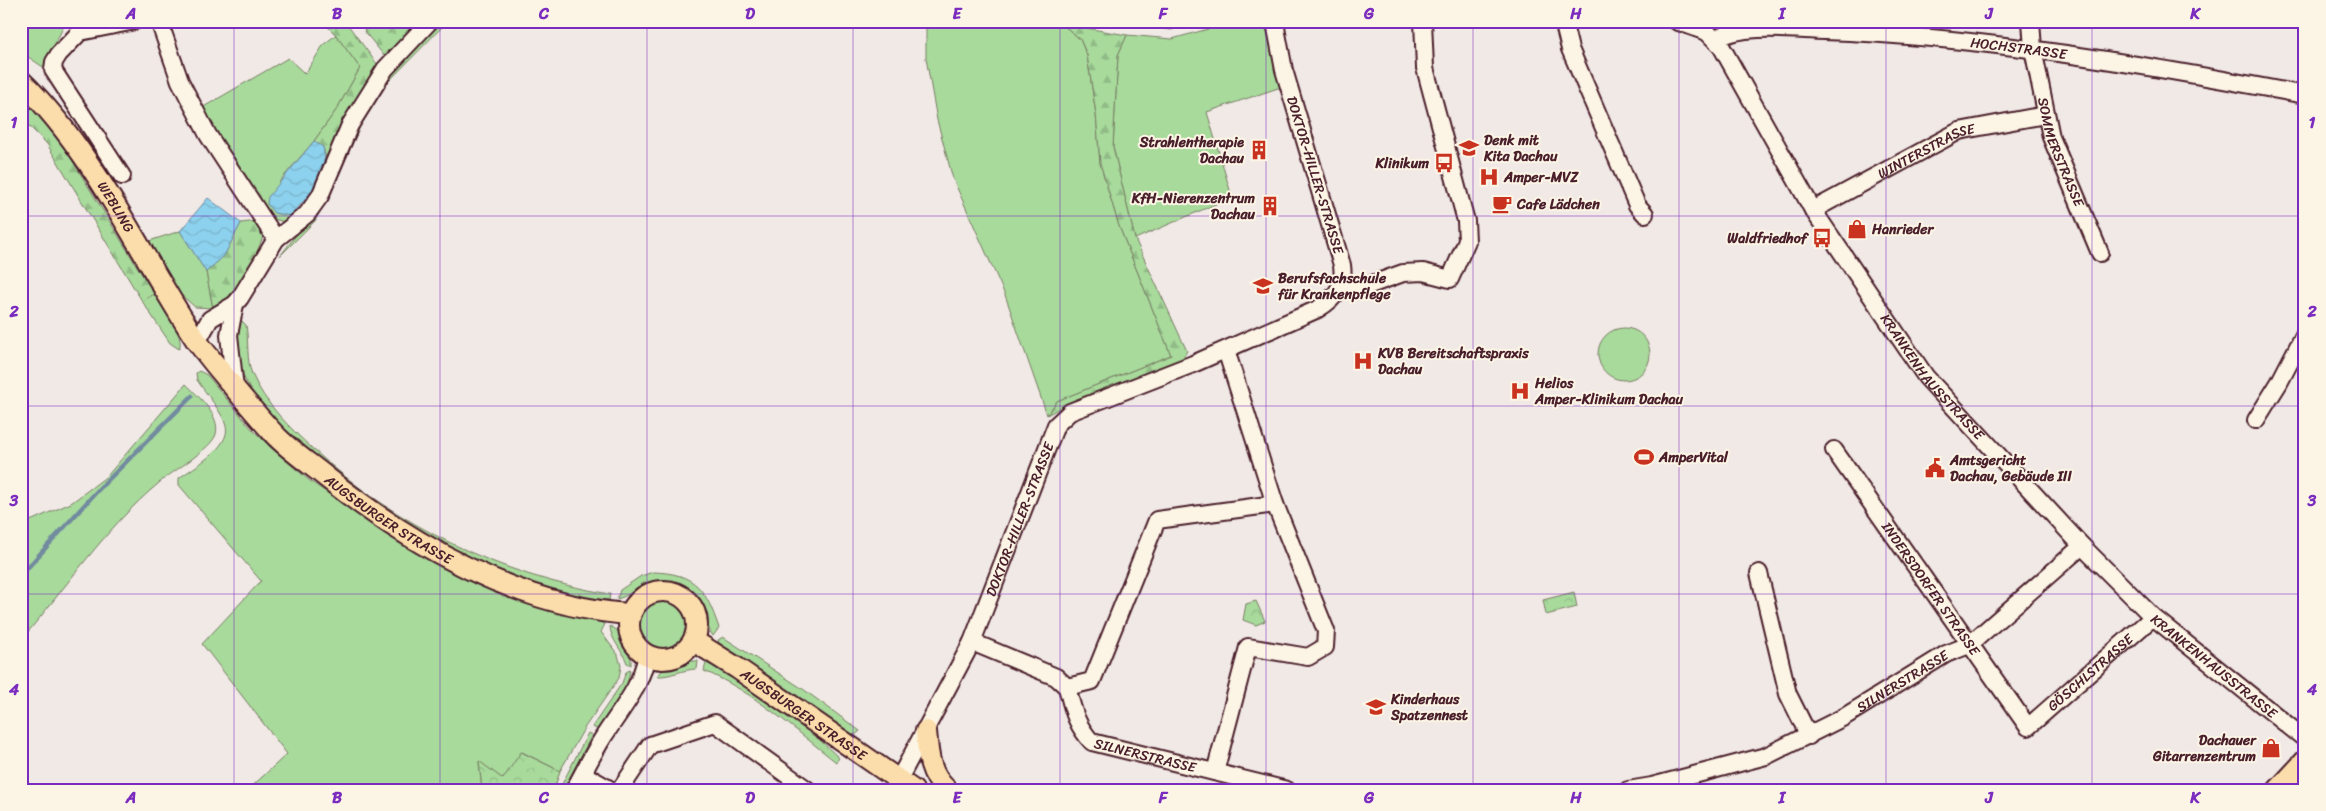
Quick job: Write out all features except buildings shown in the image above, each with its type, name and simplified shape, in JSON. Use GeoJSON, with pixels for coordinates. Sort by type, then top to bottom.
{"type":"FeatureCollection","features":[{"type":"Feature","properties":{"kind":"main road","name":"WEBLING"},"geometry":{"type":"LineString","coordinates":[[21,81],[60,126],[110,196],[197,342]]}},
{"type":"Feature","properties":{"kind":"main road","name":"AUGSBURGER STRASSE"},"geometry":{"type":"LineString","coordinates":[[197,342],[235,389],[296,454],[347,494],[390,524],[432,549],[508,586],[576,607],[630,614]]}},
{"type":"Feature","properties":{"kind":"main road"},"geometry":{"type":"LineString","coordinates":[[665,590],[676,593],[686,599],[693,608],[697,618],[697,630],[694,641],[687,650],[668,659],[657,659],[647,655],[638,648],[631,638],[628,626],[630,614],[635,604],[649,594],[665,590]]}},
{"type":"Feature","properties":{"kind":"main road","name":"AUGSBURGER STRASSE"},"geometry":{"type":"LineString","coordinates":[[694,641],[796,708],[906,785]]}},
{"type":"Feature","properties":{"kind":"main road"},"geometry":{"type":"LineString","coordinates":[[926,731],[931,770],[938,782],[947,790]]}},
{"type":"Feature","properties":{"kind":"main road"},"geometry":{"type":"LineString","coordinates":[[2278,790],[2305,761]]}},
{"type":"Feature","properties":{"kind":"street","name":"WEBLING"},"geometry":{"type":"LineString","coordinates":[[122,176],[53,70],[54,62],[74,26],[135,21]]}},
{"type":"Feature","properties":{"kind":"street"},"geometry":{"type":"LineString","coordinates":[[158,21],[180,81],[208,135],[276,239]]}},
{"type":"Feature","properties":{"kind":"street"},"geometry":{"type":"LineString","coordinates":[[235,389],[229,335],[235,304],[276,239],[307,214],[320,196],[339,148],[362,105],[385,69],[430,21]]}},
{"type":"Feature","properties":{"kind":"street","name":"DOKTOR-HILLER-STRASSE"},"geometry":{"type":"LineString","coordinates":[[906,785],[926,731],[972,642],[1056,425],[1070,412],[1226,350],[1318,310],[1328,303],[1340,289],[1343,282],[1342,264],[1284,70],[1276,28],[1278,21]]}},
{"type":"Feature","properties":{"kind":"street"},"geometry":{"type":"LineString","coordinates":[[1340,289],[1356,290],[1403,273],[1423,272],[1450,279],[1466,242],[1466,221],[1426,68],[1423,21]]}},
{"type":"Feature","properties":{"kind":"street"},"geometry":{"type":"LineString","coordinates":[[1566,21],[1565,29],[1570,49],[1637,205],[1645,214]]}},
{"type":"Feature","properties":{"kind":"street"},"geometry":{"type":"LineString","coordinates":[[1676,21],[1697,24],[1716,39]]}},
{"type":"Feature","properties":{"kind":"street","name":"SOMMERSTRASSE"},"geometry":{"type":"LineString","coordinates":[[2031,21],[2045,114],[2051,137],[2067,180],[2100,252]]}},
{"type":"Feature","properties":{"kind":"street","name":"HOCHSTRASSE"},"geometry":{"type":"LineString","coordinates":[[1716,39],[1723,35],[1744,30],[1871,27],[2110,59],[2305,95]]}},
{"type":"Feature","properties":{"kind":"street","name":"KRANKENHAUSSTRASSE"},"geometry":{"type":"LineString","coordinates":[[1716,39],[1813,210],[1926,377],[2082,546],[2153,618],[2240,690],[2305,739]]}},
{"type":"Feature","properties":{"kind":"street","name":"WINTERSTRASSE"},"geometry":{"type":"LineString","coordinates":[[1813,210],[1959,131],[2045,114]]}},
{"type":"Feature","properties":{"kind":"street"},"geometry":{"type":"LineString","coordinates":[[197,342],[210,319],[235,304]]}},
{"type":"Feature","properties":{"kind":"street"},"geometry":{"type":"LineString","coordinates":[[197,342],[213,335],[232,322]]}},
{"type":"Feature","properties":{"kind":"street"},"geometry":{"type":"LineString","coordinates":[[2256,420],[2279,383],[2305,333]]}},
{"type":"Feature","properties":{"kind":"street"},"geometry":{"type":"LineString","coordinates":[[1215,772],[1248,647],[1308,657],[1325,647],[1326,631],[1275,504],[1226,350]]}},
{"type":"Feature","properties":{"kind":"street","name":"INDERSDORFER STRASSE"},"geometry":{"type":"LineString","coordinates":[[1834,450],[2028,727]]}},
{"type":"Feature","properties":{"kind":"street"},"geometry":{"type":"LineString","coordinates":[[972,642],[1056,676],[1067,688],[1092,681],[1157,520],[1275,504]]}},
{"type":"Feature","properties":{"kind":"street","name":"SILNERSTRASSE"},"geometry":{"type":"LineString","coordinates":[[1628,790],[1652,786],[1766,756],[1809,736],[1946,654],[1969,645],[2082,546]]}},
{"type":"Feature","properties":{"kind":"street"},"geometry":{"type":"LineString","coordinates":[[1759,572],[1788,694],[1809,736]]}},
{"type":"Feature","properties":{"kind":"street","name":"GÖSCHLSTRASSE"},"geometry":{"type":"LineString","coordinates":[[2028,727],[2153,618]]}},
{"type":"Feature","properties":{"kind":"street"},"geometry":{"type":"LineString","coordinates":[[574,790],[603,737],[636,688],[643,673],[647,655]]}},
{"type":"Feature","properties":{"kind":"street","name":"SILNERSTRASSE"},"geometry":{"type":"LineString","coordinates":[[1067,688],[1077,722],[1092,742],[1287,790]]}},
{"type":"Feature","properties":{"kind":"street"},"geometry":{"type":"LineString","coordinates":[[620,790],[650,745],[715,723],[808,790]]}},
{"type":"Feature","properties":{"kind":"street"},"geometry":{"type":"LineString","coordinates":[[583,774],[611,790]]}},
{"type":"Feature","properties":{"kind":"green space"},"geometry":{"type":"Polygon","coordinates":[[[21,21],[61,21],[65,24],[43,67],[21,52],[21,21]]]}},
{"type":"Feature","properties":{"kind":"green space"},"geometry":{"type":"Polygon","coordinates":[[[322,21],[345,21],[380,68],[326,158],[323,147],[314,141],[337,109],[360,68],[336,35],[322,21]]]}},
{"type":"Feature","properties":{"kind":"green space"},"geometry":{"type":"Polygon","coordinates":[[[368,21],[423,21],[386,58],[364,31],[368,21]]]}},
{"type":"Feature","properties":{"kind":"green space"},"geometry":{"type":"Polygon","coordinates":[[[440,21],[448,21],[389,81],[360,127],[332,190],[315,221],[280,256],[305,224],[369,98],[440,21]]]}},
{"type":"Feature","properties":{"kind":"green space"},"geometry":{"type":"Polygon","coordinates":[[[926,21],[1052,21],[1062,24],[1080,39],[1087,56],[1096,114],[1100,163],[1119,226],[1171,355],[1057,401],[1047,415],[1005,295],[953,179],[937,120],[926,58],[926,21]]]}},
{"type":"Feature","properties":{"kind":"green space"},"geometry":{"type":"Polygon","coordinates":[[[1112,21],[1196,21],[1171,30],[1112,21]]]}},
{"type":"Feature","properties":{"kind":"green space"},"geometry":{"type":"Polygon","coordinates":[[[1237,21],[1268,21],[1281,87],[1207,112],[1232,197],[1135,239],[1113,147],[1118,55],[1127,35],[1172,39],[1237,21]]]}},
{"type":"Feature","properties":{"kind":"green space"},"geometry":{"type":"Polygon","coordinates":[[[1062,24],[1127,35],[1118,55],[1113,147],[1135,239],[1187,351],[1180,362],[1074,400],[1047,415],[1057,401],[1171,355],[1119,226],[1100,163],[1096,114],[1087,55],[1080,39],[1062,24]]]}},
{"type":"Feature","properties":{"kind":"green space"},"geometry":{"type":"Polygon","coordinates":[[[336,35],[360,68],[337,109],[314,141],[280,181],[274,213],[290,216],[284,222],[274,219],[264,209],[260,196],[232,162],[200,109],[288,58],[305,74],[324,44],[336,35]]]}},
{"type":"Feature","properties":{"kind":"green space"},"geometry":{"type":"Polygon","coordinates":[[[21,94],[38,111],[69,155],[154,294],[142,301],[47,144],[21,118],[21,94]]]}},
{"type":"Feature","properties":{"kind":"green space"},"geometry":{"type":"Polygon","coordinates":[[[258,221],[263,237],[249,272],[230,298],[213,308],[206,272],[224,256],[241,223],[258,221]]]}},
{"type":"Feature","properties":{"kind":"green space"},"geometry":{"type":"Polygon","coordinates":[[[180,231],[206,272],[213,308],[195,307],[180,294],[149,241],[180,231]]]}},
{"type":"Feature","properties":{"kind":"green space"},"geometry":{"type":"Polygon","coordinates":[[[154,294],[176,329],[180,343],[179,349],[170,343],[142,301],[154,294]]]}},
{"type":"Feature","properties":{"kind":"green space"},"geometry":{"type":"Polygon","coordinates":[[[242,321],[246,325],[250,368],[257,385],[279,415],[296,433],[346,477],[379,502],[415,524],[452,543],[490,560],[529,574],[569,586],[610,594],[609,600],[580,597],[512,579],[405,527],[314,461],[265,412],[245,380],[235,352],[238,324],[242,321]]]}},
{"type":"Feature","properties":{"kind":"green space"},"geometry":{"type":"Polygon","coordinates":[[[1619,328],[1629,328],[1638,332],[1646,340],[1650,354],[1646,368],[1638,376],[1629,380],[1619,380],[1610,376],[1602,368],[1598,359],[1598,349],[1602,340],[1610,332],[1619,328]]]}},
{"type":"Feature","properties":{"kind":"green space"},"geometry":{"type":"Polygon","coordinates":[[[199,371],[207,375],[251,428],[270,447],[310,481],[382,531],[461,576],[605,624],[601,632],[618,655],[621,666],[619,678],[585,727],[560,771],[522,752],[503,779],[479,762],[482,790],[248,790],[287,754],[202,644],[261,581],[179,485],[179,478],[210,456],[223,441],[226,434],[226,426],[221,415],[197,380],[196,373],[199,371]]]}},
{"type":"Feature","properties":{"kind":"green space"},"geometry":{"type":"Polygon","coordinates":[[[186,384],[212,413],[217,427],[213,440],[139,500],[87,558],[21,640],[21,525],[71,503],[107,476],[186,384]]]}},
{"type":"Feature","properties":{"kind":"green space"},"geometry":{"type":"Polygon","coordinates":[[[653,572],[680,576],[697,586],[709,603],[719,628],[713,636],[697,597],[692,592],[678,585],[656,582],[617,599],[620,590],[641,576],[653,572]]]}},
{"type":"Feature","properties":{"kind":"green space"},"geometry":{"type":"Polygon","coordinates":[[[1574,592],[1577,607],[1546,615],[1543,600],[1574,592]]]}},
{"type":"Feature","properties":{"kind":"green space"},"geometry":{"type":"Polygon","coordinates":[[[661,599],[671,601],[679,607],[685,615],[687,625],[685,635],[679,643],[671,649],[661,651],[651,649],[643,643],[637,635],[635,625],[637,615],[643,607],[651,601],[661,599]]]}},
{"type":"Feature","properties":{"kind":"green space"},"geometry":{"type":"Polygon","coordinates":[[[1256,601],[1265,621],[1256,625],[1243,620],[1246,604],[1256,601]]]}},
{"type":"Feature","properties":{"kind":"green space"},"geometry":{"type":"Polygon","coordinates":[[[610,626],[626,642],[631,665],[627,663],[614,640],[610,626]]]}},
{"type":"Feature","properties":{"kind":"green space"},"geometry":{"type":"Polygon","coordinates":[[[723,637],[803,689],[860,731],[853,737],[719,643],[718,640],[723,637]]]}},
{"type":"Feature","properties":{"kind":"green space"},"geometry":{"type":"Polygon","coordinates":[[[685,661],[698,661],[697,669],[657,676],[665,668],[685,661]]]}},
{"type":"Feature","properties":{"kind":"green space"},"geometry":{"type":"Polygon","coordinates":[[[706,663],[742,682],[777,704],[839,758],[836,762],[756,700],[740,689],[704,671],[706,663]]]}},
{"type":"Feature","properties":{"kind":"green space"},"geometry":{"type":"Polygon","coordinates":[[[630,670],[627,686],[597,729],[592,727],[622,683],[626,672],[630,670]]]}},
{"type":"Feature","properties":{"kind":"green space"},"geometry":{"type":"Polygon","coordinates":[[[588,733],[592,735],[563,790],[559,790],[588,733]]]}},
{"type":"Feature","properties":{"kind":"green space"},"geometry":{"type":"Polygon","coordinates":[[[521,752],[560,771],[554,790],[482,790],[479,761],[503,779],[521,752]]]}},
{"type":"Feature","properties":{"kind":"water"},"geometry":{"type":"Polygon","coordinates":[[[314,141],[323,147],[324,157],[323,167],[316,185],[290,216],[274,213],[267,204],[268,197],[314,141]]]}},
{"type":"Feature","properties":{"kind":"water"},"geometry":{"type":"Polygon","coordinates":[[[208,198],[241,223],[224,256],[206,272],[180,231],[208,198]]]}},
{"type":"Feature","properties":{"kind":"waterway"},"geometry":{"type":"LineString","coordinates":[[21,575],[98,490],[192,396]]}},
{"type":"Feature","properties":{"kind":"place","name":"Denk mit Kita Dachau"},"geometry":{"type":"Point","coordinates":[1469,148]}},
{"type":"Feature","properties":{"kind":"place","name":"Strahlentherapie Dachau"},"geometry":{"type":"Point","coordinates":[1259,150]}},
{"type":"Feature","properties":{"kind":"place","name":"Klinikum"},"geometry":{"type":"Point","coordinates":[1444,163]}},
{"type":"Feature","properties":{"kind":"place","name":"Amper-MVZ"},"geometry":{"type":"Point","coordinates":[1489,177]}},
{"type":"Feature","properties":{"kind":"place","name":"Cafe Lädchen"},"geometry":{"type":"Point","coordinates":[1502,204]}},
{"type":"Feature","properties":{"kind":"place","name":"KfH-Nierenzentrum Dachau"},"geometry":{"type":"Point","coordinates":[1270,206]}},
{"type":"Feature","properties":{"kind":"place","name":"Hanrieder"},"geometry":{"type":"Point","coordinates":[1857,229]}},
{"type":"Feature","properties":{"kind":"place","name":"Waldfriedhof"},"geometry":{"type":"Point","coordinates":[1822,238]}},
{"type":"Feature","properties":{"kind":"place","name":"Berufsfachschule für Krankenpflege"},"geometry":{"type":"Point","coordinates":[1263,286]}},
{"type":"Feature","properties":{"kind":"place","name":"KVB Bereitschaftspraxis Dachau"},"geometry":{"type":"Point","coordinates":[1363,361]}},
{"type":"Feature","properties":{"kind":"place","name":"Helios Amper-Klinikum Dachau"},"geometry":{"type":"Point","coordinates":[1520,391]}},
{"type":"Feature","properties":{"kind":"place","name":"AmperVital"},"geometry":{"type":"Point","coordinates":[1644,457]}},
{"type":"Feature","properties":{"kind":"place","name":"Amtsgericht Dachau, Gebäude III"},"geometry":{"type":"Point","coordinates":[1935,468]}},
{"type":"Feature","properties":{"kind":"place","name":"Kinderhaus Spatzennest"},"geometry":{"type":"Point","coordinates":[1376,707]}},
{"type":"Feature","properties":{"kind":"place","name":"Dachauer Gitarrenzentrum"},"geometry":{"type":"Point","coordinates":[2271,748]}}]}
